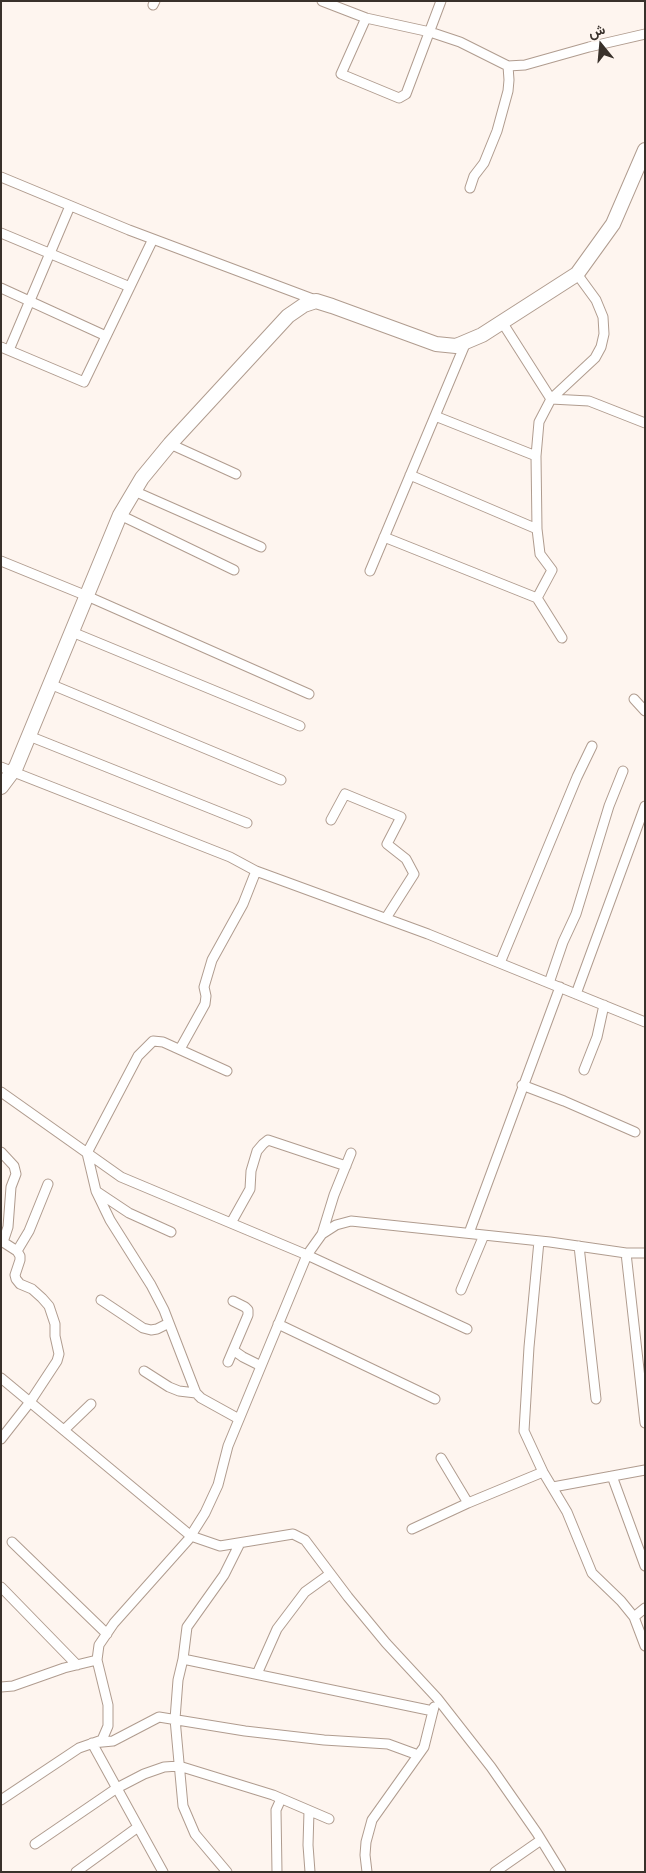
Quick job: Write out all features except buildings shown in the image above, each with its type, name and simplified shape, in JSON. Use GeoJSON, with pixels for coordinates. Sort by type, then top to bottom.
{"type":"FeatureCollection","features":[{"type":"Feature","properties":{"kind":"street"},"geometry":{"type":"LineString","coordinates":[[322,1],[366,18],[430,32],[460,42],[508,66],[525,65],[645,34]]}},
{"type":"Feature","properties":{"kind":"street"},"geometry":{"type":"LineString","coordinates":[[366,18],[341,74],[399,98],[406,94],[441,1]]}},
{"type":"Feature","properties":{"kind":"street"},"geometry":{"type":"LineString","coordinates":[[470,188],[474,176],[484,163],[497,131],[508,90],[508,66]]}},
{"type":"Feature","properties":{"kind":"street"},"geometry":{"type":"LineString","coordinates":[[1,787],[7,769],[28,736],[120,516],[134,491],[142,478],[170,444],[288,316],[304,305],[316,301],[436,344],[456,346],[482,335],[576,274],[613,224],[645,150]]}},
{"type":"Feature","properties":{"kind":"street"},"geometry":{"type":"LineString","coordinates":[[1,177],[153,239],[324,304]]}},
{"type":"Feature","properties":{"kind":"street"},"geometry":{"type":"LineString","coordinates":[[70,206],[30,301],[5,349],[84,382],[153,239]]}},
{"type":"Feature","properties":{"kind":"street"},"geometry":{"type":"LineString","coordinates":[[1,233],[130,287]]}},
{"type":"Feature","properties":{"kind":"street"},"geometry":{"type":"LineString","coordinates":[[537,598],[552,570],[540,554],[537,529],[536,456],[539,422],[551,398],[595,358],[601,347],[604,334],[603,317],[596,300],[576,274]]}},
{"type":"Feature","properties":{"kind":"street"},"geometry":{"type":"LineString","coordinates":[[1,288],[106,336]]}},
{"type":"Feature","properties":{"kind":"street"},"geometry":{"type":"LineString","coordinates":[[502,322],[551,398]]}},
{"type":"Feature","properties":{"kind":"street"},"geometry":{"type":"LineString","coordinates":[[370,571],[466,342]]}},
{"type":"Feature","properties":{"kind":"street"},"geometry":{"type":"LineString","coordinates":[[551,398],[589,401],[645,423]]}},
{"type":"Feature","properties":{"kind":"street"},"geometry":{"type":"LineString","coordinates":[[435,416],[536,456]]}},
{"type":"Feature","properties":{"kind":"street"},"geometry":{"type":"LineString","coordinates":[[170,444],[236,474]]}},
{"type":"Feature","properties":{"kind":"street"},"geometry":{"type":"LineString","coordinates":[[410,475],[537,529]]}},
{"type":"Feature","properties":{"kind":"street"},"geometry":{"type":"LineString","coordinates":[[134,491],[262,548]]}},
{"type":"Feature","properties":{"kind":"street"},"geometry":{"type":"LineString","coordinates":[[120,516],[234,570]]}},
{"type":"Feature","properties":{"kind":"street"},"geometry":{"type":"LineString","coordinates":[[384,537],[537,598],[562,638]]}},
{"type":"Feature","properties":{"kind":"street"},"geometry":{"type":"LineString","coordinates":[[2,561],[309,694]]}},
{"type":"Feature","properties":{"kind":"street"},"geometry":{"type":"LineString","coordinates":[[72,632],[300,726]]}},
{"type":"Feature","properties":{"kind":"street"},"geometry":{"type":"LineString","coordinates":[[50,684],[281,780]]}},
{"type":"Feature","properties":{"kind":"street"},"geometry":{"type":"LineString","coordinates":[[634,700],[645,711]]}},
{"type":"Feature","properties":{"kind":"street"},"geometry":{"type":"LineString","coordinates":[[28,736],[247,823]]}},
{"type":"Feature","properties":{"kind":"street"},"geometry":{"type":"LineString","coordinates":[[500,963],[577,777],[592,746]]}},
{"type":"Feature","properties":{"kind":"street"},"geometry":{"type":"LineString","coordinates":[[7,769],[230,857],[256,871],[386,918],[645,1022]]}},
{"type":"Feature","properties":{"kind":"street"},"geometry":{"type":"LineString","coordinates":[[549,983],[563,942],[576,914],[609,806],[623,771]]}},
{"type":"Feature","properties":{"kind":"street"},"geometry":{"type":"LineString","coordinates":[[331,820],[344,794],[401,818],[387,844],[406,858],[414,874],[386,918]]}},
{"type":"Feature","properties":{"kind":"street"},"geometry":{"type":"LineString","coordinates":[[576,994],[645,806]]}},
{"type":"Feature","properties":{"kind":"street"},"geometry":{"type":"LineString","coordinates":[[180,1049],[205,1004],[204,987],[212,960],[243,904],[256,871]]}},
{"type":"Feature","properties":{"kind":"street"},"geometry":{"type":"LineString","coordinates":[[468,1233],[560,987]]}},
{"type":"Feature","properties":{"kind":"street"},"geometry":{"type":"LineString","coordinates":[[584,1070],[597,1037],[604,1005]]}},
{"type":"Feature","properties":{"kind":"street"},"geometry":{"type":"LineString","coordinates":[[227,1070],[163,1042],[153,1041],[138,1056],[87,1153],[96,1190],[110,1220],[151,1285],[169,1324],[196,1393],[239,1419]]}},
{"type":"Feature","properties":{"kind":"street"},"geometry":{"type":"LineString","coordinates":[[522,1085],[635,1132]]}},
{"type":"Feature","properties":{"kind":"street"},"geometry":{"type":"LineString","coordinates":[[1,1092],[120,1177],[307,1255],[467,1329]]}},
{"type":"Feature","properties":{"kind":"street"},"geometry":{"type":"LineString","coordinates":[[231,1223],[250,1189],[251,1171],[257,1151],[268,1140],[346,1166]]}},
{"type":"Feature","properties":{"kind":"street"},"geometry":{"type":"LineString","coordinates":[[1,1152],[14,1166],[16,1174],[11,1187],[8,1227],[2,1242],[17,1251],[20,1260],[15,1275],[16,1279],[20,1284],[32,1289],[49,1306],[55,1324],[55,1336],[59,1354],[57,1361],[30,1402],[1,1440]]}},
{"type":"Feature","properties":{"kind":"street"},"geometry":{"type":"LineString","coordinates":[[1,1800],[79,1748],[102,1740],[108,1726],[108,1705],[97,1660],[99,1645],[114,1623],[191,1536],[206,1513],[218,1485],[228,1446],[307,1255],[322,1234],[334,1195],[351,1153]]}},
{"type":"Feature","properties":{"kind":"street"},"geometry":{"type":"LineString","coordinates":[[17,1251],[29,1231],[48,1184]]}},
{"type":"Feature","properties":{"kind":"street"},"geometry":{"type":"LineString","coordinates":[[96,1190],[129,1213],[171,1232]]}},
{"type":"Feature","properties":{"kind":"street"},"geometry":{"type":"LineString","coordinates":[[322,1234],[336,1225],[351,1221],[539,1241],[626,1253],[645,1253]]}},
{"type":"Feature","properties":{"kind":"street"},"geometry":{"type":"LineString","coordinates":[[461,1290],[484,1235]]}},
{"type":"Feature","properties":{"kind":"street"},"geometry":{"type":"LineString","coordinates":[[539,1241],[529,1347],[524,1431],[543,1472],[567,1512],[592,1573],[622,1601],[634,1617],[645,1646]]}},
{"type":"Feature","properties":{"kind":"street"},"geometry":{"type":"LineString","coordinates":[[578,1246],[596,1399]]}},
{"type":"Feature","properties":{"kind":"street"},"geometry":{"type":"LineString","coordinates":[[626,1253],[645,1423]]}},
{"type":"Feature","properties":{"kind":"street"},"geometry":{"type":"LineString","coordinates":[[101,1300],[143,1328],[152,1330],[169,1324]]}},
{"type":"Feature","properties":{"kind":"street"},"geometry":{"type":"LineString","coordinates":[[228,1362],[248,1315],[248,1310],[245,1307],[233,1301]]}},
{"type":"Feature","properties":{"kind":"street"},"geometry":{"type":"LineString","coordinates":[[278,1324],[435,1399]]}},
{"type":"Feature","properties":{"kind":"street"},"geometry":{"type":"LineString","coordinates":[[233,1350],[261,1366]]}},
{"type":"Feature","properties":{"kind":"street"},"geometry":{"type":"LineString","coordinates":[[144,1371],[169,1388],[196,1393]]}},
{"type":"Feature","properties":{"kind":"street"},"geometry":{"type":"LineString","coordinates":[[1,1378],[191,1536],[220,1546],[293,1534],[305,1540],[386,1643],[437,1698],[491,1767],[561,1872]]}},
{"type":"Feature","properties":{"kind":"street"},"geometry":{"type":"LineString","coordinates":[[64,1430],[91,1404]]}},
{"type":"Feature","properties":{"kind":"street"},"geometry":{"type":"LineString","coordinates":[[441,1458],[468,1502]]}},
{"type":"Feature","properties":{"kind":"street"},"geometry":{"type":"LineString","coordinates":[[553,1487],[645,1470]]}},
{"type":"Feature","properties":{"kind":"street"},"geometry":{"type":"LineString","coordinates":[[412,1529],[468,1502],[543,1472]]}},
{"type":"Feature","properties":{"kind":"street"},"geometry":{"type":"LineString","coordinates":[[612,1476],[645,1566]]}},
{"type":"Feature","properties":{"kind":"street"},"geometry":{"type":"LineString","coordinates":[[12,1542],[106,1634]]}},
{"type":"Feature","properties":{"kind":"street"},"geometry":{"type":"LineString","coordinates":[[225,1871],[195,1834],[183,1806],[176,1719],[178,1680],[187,1627],[224,1575],[240,1543]]}},
{"type":"Feature","properties":{"kind":"street"},"geometry":{"type":"LineString","coordinates":[[258,1674],[277,1629],[305,1592],[330,1574]]}},
{"type":"Feature","properties":{"kind":"street"},"geometry":{"type":"LineString","coordinates":[[1,1587],[77,1665]]}},
{"type":"Feature","properties":{"kind":"street"},"geometry":{"type":"LineString","coordinates":[[634,1617],[645,1608]]}},
{"type":"Feature","properties":{"kind":"street"},"geometry":{"type":"LineString","coordinates":[[183,1659],[433,1712]]}},
{"type":"Feature","properties":{"kind":"street"},"geometry":{"type":"LineString","coordinates":[[1,1687],[13,1686],[97,1660]]}},
{"type":"Feature","properties":{"kind":"street"},"geometry":{"type":"LineString","coordinates":[[367,1872],[366,1842],[372,1820],[424,1747],[437,1698]]}},
{"type":"Feature","properties":{"kind":"street"},"geometry":{"type":"LineString","coordinates":[[92,1743],[113,1741],[159,1717],[245,1732],[388,1744],[418,1755]]}},
{"type":"Feature","properties":{"kind":"street"},"geometry":{"type":"LineString","coordinates":[[92,1743],[163,1872]]}},
{"type":"Feature","properties":{"kind":"street"},"geometry":{"type":"LineString","coordinates":[[35,1844],[117,1788],[144,1774],[164,1767],[180,1766],[281,1799],[329,1819]]}},
{"type":"Feature","properties":{"kind":"street"},"geometry":{"type":"LineString","coordinates":[[277,1872],[276,1810],[281,1799]]}},
{"type":"Feature","properties":{"kind":"street"},"geometry":{"type":"LineString","coordinates":[[309,1811],[308,1845],[310,1872]]}},
{"type":"Feature","properties":{"kind":"street"},"geometry":{"type":"LineString","coordinates":[[76,1872],[138,1827]]}},
{"type":"Feature","properties":{"kind":"street"},"geometry":{"type":"LineString","coordinates":[[494,1872],[541,1840]]}}]}
